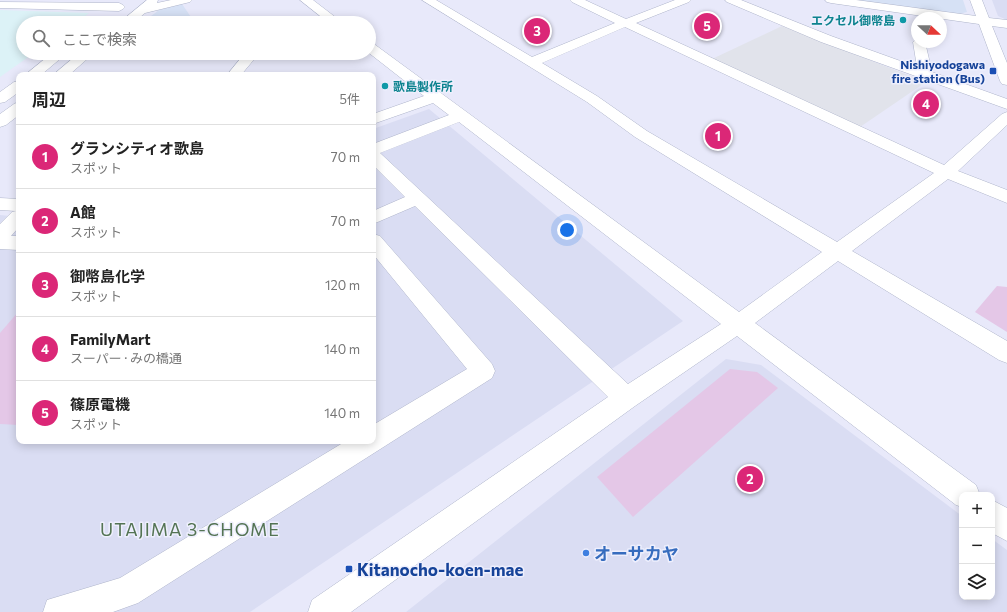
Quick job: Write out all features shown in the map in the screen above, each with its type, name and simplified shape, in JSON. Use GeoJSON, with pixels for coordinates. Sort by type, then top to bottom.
{"type":"FeatureCollection","features":[{"type":"Feature","properties":{"kind":"street"},"geometry":{"type":"LineString","coordinates":[[134,16],[154,0]]}},
{"type":"Feature","properties":{"kind":"street"},"geometry":{"type":"LineString","coordinates":[[142,10],[186,0]]}},
{"type":"Feature","properties":{"kind":"street"},"geometry":{"type":"LineString","coordinates":[[306,0],[328,16]]}},
{"type":"Feature","properties":{"kind":"street"},"geometry":{"type":"LineString","coordinates":[[428,0],[592,99],[641,134],[1007,353]]}},
{"type":"Feature","properties":{"kind":"street"},"geometry":{"type":"LineString","coordinates":[[576,0],[946,172],[1007,197]]}},
{"type":"Feature","properties":{"kind":"street"},"geometry":{"type":"LineString","coordinates":[[533,62],[625,23],[685,0]]}},
{"type":"Feature","properties":{"kind":"street"},"geometry":{"type":"LineString","coordinates":[[731,0],[826,39],[1007,104]]}},
{"type":"Feature","properties":{"kind":"street"},"geometry":{"type":"LineString","coordinates":[[831,0],[1007,24]]}},
{"type":"Feature","properties":{"kind":"street"},"geometry":{"type":"LineString","coordinates":[[976,0],[1007,81]]}},
{"type":"Feature","properties":{"kind":"street"},"geometry":{"type":"LineString","coordinates":[[0,5],[124,4]]}},
{"type":"Feature","properties":{"kind":"street"},"geometry":{"type":"LineString","coordinates":[[108,16],[124,4]]}},
{"type":"Feature","properties":{"kind":"street"},"geometry":{"type":"LineString","coordinates":[[920,48],[925,74]]}},
{"type":"Feature","properties":{"kind":"street"},"geometry":{"type":"LineString","coordinates":[[376,52],[962,492]]}},
{"type":"Feature","properties":{"kind":"street"},"geometry":{"type":"LineString","coordinates":[[36,72],[51,60]]}},
{"type":"Feature","properties":{"kind":"street"},"geometry":{"type":"LineString","coordinates":[[64,72],[78,60]]}},
{"type":"Feature","properties":{"kind":"street"},"geometry":{"type":"LineString","coordinates":[[236,72],[246,60]]}},
{"type":"Feature","properties":{"kind":"street"},"geometry":{"type":"LineString","coordinates":[[0,100],[16,87]]}},
{"type":"Feature","properties":{"kind":"street"},"geometry":{"type":"LineString","coordinates":[[376,118],[436,97]]}},
{"type":"Feature","properties":{"kind":"street"},"geometry":{"type":"LineString","coordinates":[[0,122],[16,109]]}},
{"type":"Feature","properties":{"kind":"street"},"geometry":{"type":"LineString","coordinates":[[376,149],[461,116]]}},
{"type":"Feature","properties":{"kind":"street"},"geometry":{"type":"LineString","coordinates":[[324,612],[626,398],[738,324],[946,172],[1007,117]]}},
{"type":"Feature","properties":{"kind":"street"},"geometry":{"type":"LineString","coordinates":[[376,159],[626,398]]}},
{"type":"Feature","properties":{"kind":"street"},"geometry":{"type":"LineString","coordinates":[[376,217],[418,198]]}},
{"type":"Feature","properties":{"kind":"street"},"geometry":{"type":"LineString","coordinates":[[0,204],[16,205]]}},
{"type":"Feature","properties":{"kind":"street"},"geometry":{"type":"LineString","coordinates":[[0,235],[16,219]]}},
{"type":"Feature","properties":{"kind":"street"},"geometry":{"type":"LineString","coordinates":[[0,242],[16,243]]}},
{"type":"Feature","properties":{"kind":"street"},"geometry":{"type":"LineString","coordinates":[[376,245],[483,371],[376,438]]}},
{"type":"Feature","properties":{"kind":"street"},"geometry":{"type":"LineString","coordinates":[[59,612],[127,592],[366,444]]}},
{"type":"Feature","properties":{"kind":"street"},"geometry":{"type":"LineString","coordinates":[[995,517],[1007,526]]}},
{"type":"Feature","properties":{"kind":"shaded area"},"geometry":{"type":"Polygon","coordinates":[[[854,0],[963,0],[967,12],[959,14],[854,0]]]}},
{"type":"Feature","properties":{"kind":"shaded area"},"geometry":{"type":"Polygon","coordinates":[[[992,0],[1007,0],[1007,20],[998,16],[992,0]]]}},
{"type":"Feature","properties":{"kind":"shaded area"},"geometry":{"type":"Polygon","coordinates":[[[182,4],[190,16],[151,16],[159,10],[182,4]]]}},
{"type":"Feature","properties":{"kind":"shaded area"},"geometry":{"type":"Polygon","coordinates":[[[0,10],[89,13],[85,16],[16,16],[16,60],[24,60],[0,77],[0,10]]]}},
{"type":"Feature","properties":{"kind":"shaded area"},"geometry":{"type":"Polygon","coordinates":[[[782,26],[926,82],[860,127],[712,59],[782,26]]]}},
{"type":"Feature","properties":{"kind":"shaded area"},"geometry":{"type":"Polygon","coordinates":[[[429,109],[683,321],[250,612],[0,612],[0,215],[16,217],[16,444],[376,444],[376,128],[429,109]]]}},
{"type":"Feature","properties":{"kind":"shaded area"},"geometry":{"type":"Polygon","coordinates":[[[997,286],[1007,287],[1007,332],[975,312],[997,286]]]}},
{"type":"Feature","properties":{"kind":"shaded area"},"geometry":{"type":"Polygon","coordinates":[[[16,314],[16,425],[0,424],[0,333],[16,314]]]}},
{"type":"Feature","properties":{"kind":"shaded area"},"geometry":{"type":"Polygon","coordinates":[[[726,359],[761,365],[959,514],[959,600],[995,600],[995,541],[1007,550],[1007,612],[406,612],[726,359]]]}},
{"type":"Feature","properties":{"kind":"shaded area"},"geometry":{"type":"Polygon","coordinates":[[[730,369],[757,372],[778,388],[633,517],[597,477],[730,369]]]}},
{"type":"Feature","properties":{"kind":"place","name":"エクセル御幣島"},"geometry":{"type":"Point","coordinates":[903,20]}},
{"type":"Feature","properties":{"kind":"place","name":"篠原電機"},"geometry":{"type":"Point","coordinates":[707,26]}},
{"type":"Feature","properties":{"kind":"place","name":"御幣島化学"},"geometry":{"type":"Point","coordinates":[537,31]}},
{"type":"Feature","properties":{"kind":"place","name":"Nishiyodogawa fire station (Bus)"},"geometry":{"type":"Point","coordinates":[993,71]}},
{"type":"Feature","properties":{"kind":"place","name":"歌島製作所"},"geometry":{"type":"Point","coordinates":[385,86]}},
{"type":"Feature","properties":{"kind":"place","name":"FamilyMart"},"geometry":{"type":"Point","coordinates":[926,104]}},
{"type":"Feature","properties":{"kind":"place","name":"グランシティオ歌島"},"geometry":{"type":"Point","coordinates":[718,136]}},
{"type":"Feature","properties":{"kind":"place","name":"A館"},"geometry":{"type":"Point","coordinates":[750,479]}},
{"type":"Feature","properties":{"kind":"place","name":"オーサカヤ"},"geometry":{"type":"Point","coordinates":[586,553]}},
{"type":"Feature","properties":{"kind":"place","name":"Kitanocho-koen-mae"},"geometry":{"type":"Point","coordinates":[349,569]}},
{"type":"Feature","properties":{"kind":"district","name":"UTAJIMA 3-CHOME"},"geometry":{"type":"Point","coordinates":[190,529]}}]}
